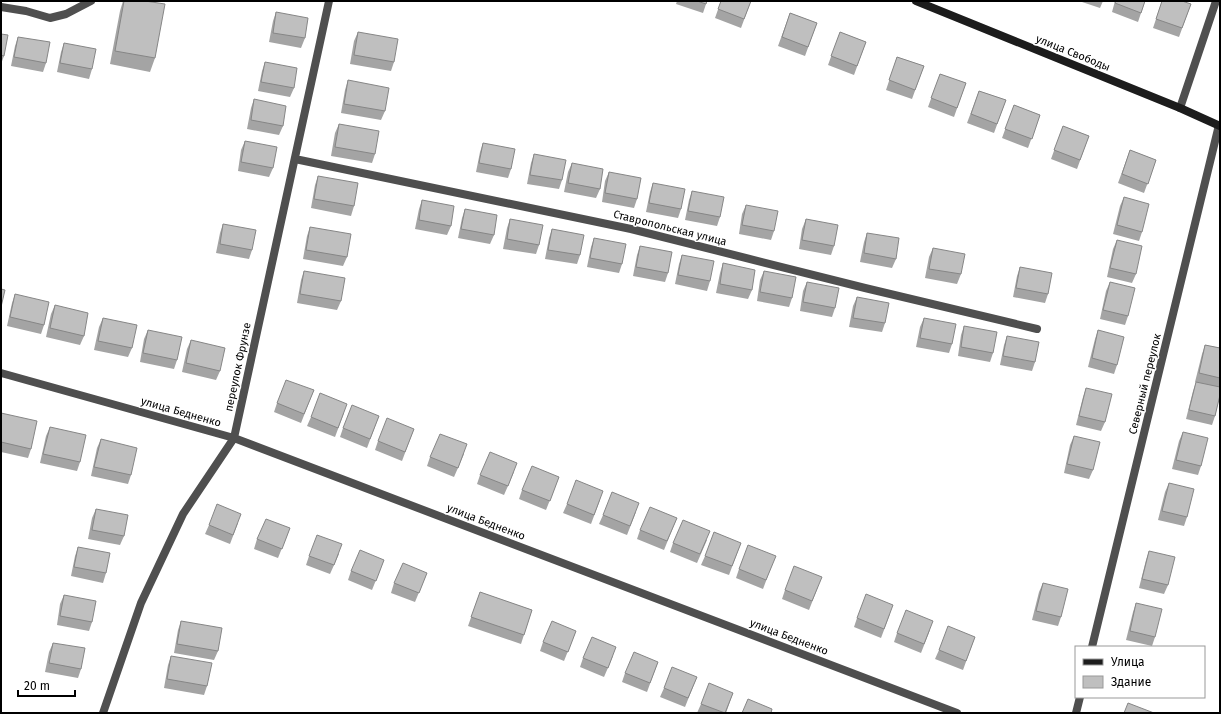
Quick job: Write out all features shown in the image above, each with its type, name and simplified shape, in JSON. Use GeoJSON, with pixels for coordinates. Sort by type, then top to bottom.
{"type":"FeatureCollection","features":[{"type":"Feature","properties":{"kind":"main road","name":"улица Свободы"},"geometry":{"type":"LineString","coordinates":[[916,1],[1180,108],[1219,126]]}},
{"type":"Feature","properties":{"kind":"street"},"geometry":{"type":"LineString","coordinates":[[1,7],[26,11],[50,18],[66,14],[91,1]]}},
{"type":"Feature","properties":{"kind":"street","name":"переулок Фрунзе"},"geometry":{"type":"LineString","coordinates":[[103,713],[142,603],[183,514],[234,438],[329,1]]}},
{"type":"Feature","properties":{"kind":"street"},"geometry":{"type":"LineString","coordinates":[[1180,108],[1216,1]]}},
{"type":"Feature","properties":{"kind":"street","name":"Северный переулок"},"geometry":{"type":"LineString","coordinates":[[1092,646],[1219,126]]}},
{"type":"Feature","properties":{"kind":"street","name":"Ставропольская улица"},"geometry":{"type":"LineString","coordinates":[[295,159],[631,229],[865,288],[1037,329]]}},
{"type":"Feature","properties":{"kind":"street","name":"улица Бедненко"},"geometry":{"type":"LineString","coordinates":[[1,373],[234,438],[957,713]]}},
{"type":"Feature","properties":{"kind":"street"},"geometry":{"type":"LineString","coordinates":[[1076,713],[1080,698]]}},
{"type":"Feature","properties":{"kind":"building"},"geometry":{"type":"Polygon","coordinates":[[[124,1],[145,1],[165,4],[155,58],[115,51],[124,1]]]}},
{"type":"Feature","properties":{"kind":"building"},"geometry":{"type":"Polygon","coordinates":[[[697,1],[707,1],[706,4],[697,1]]]}},
{"type":"Feature","properties":{"kind":"building"},"geometry":{"type":"Polygon","coordinates":[[[721,1],[751,1],[744,19],[718,9],[721,1]]]}},
{"type":"Feature","properties":{"kind":"building"},"geometry":{"type":"Polygon","coordinates":[[[1116,1],[1145,1],[1141,13],[1115,3],[1116,1]]]}},
{"type":"Feature","properties":{"kind":"building"},"geometry":{"type":"Polygon","coordinates":[[[1162,1],[1182,1],[1191,4],[1182,28],[1156,19],[1162,1]]]}},
{"type":"Feature","properties":{"kind":"building"},"geometry":{"type":"Polygon","coordinates":[[[276,12],[308,18],[305,38],[273,33],[276,12]]]}},
{"type":"Feature","properties":{"kind":"building"},"geometry":{"type":"Polygon","coordinates":[[[790,13],[817,23],[808,47],[782,37],[790,13]]]}},
{"type":"Feature","properties":{"kind":"building"},"geometry":{"type":"Polygon","coordinates":[[[358,32],[398,39],[394,62],[354,55],[358,32]]]}},
{"type":"Feature","properties":{"kind":"building"},"geometry":{"type":"Polygon","coordinates":[[[840,32],[866,42],[857,66],[831,56],[840,32]]]}},
{"type":"Feature","properties":{"kind":"building"},"geometry":{"type":"Polygon","coordinates":[[[1,34],[8,35],[4,56],[1,55],[1,34]]]}},
{"type":"Feature","properties":{"kind":"building"},"geometry":{"type":"Polygon","coordinates":[[[18,37],[50,42],[46,63],[14,57],[18,37]]]}},
{"type":"Feature","properties":{"kind":"building"},"geometry":{"type":"Polygon","coordinates":[[[64,43],[96,49],[92,69],[60,63],[64,43]]]}},
{"type":"Feature","properties":{"kind":"building"},"geometry":{"type":"Polygon","coordinates":[[[897,57],[924,66],[915,90],[889,80],[897,57]]]}},
{"type":"Feature","properties":{"kind":"building"},"geometry":{"type":"Polygon","coordinates":[[[265,62],[297,68],[294,88],[261,82],[265,62]]]}},
{"type":"Feature","properties":{"kind":"building"},"geometry":{"type":"Polygon","coordinates":[[[940,74],[966,83],[957,108],[931,98],[940,74]]]}},
{"type":"Feature","properties":{"kind":"building"},"geometry":{"type":"Polygon","coordinates":[[[348,80],[389,88],[385,111],[344,104],[348,80]]]}},
{"type":"Feature","properties":{"kind":"building"},"geometry":{"type":"Polygon","coordinates":[[[979,91],[1006,100],[997,124],[971,114],[979,91]]]}},
{"type":"Feature","properties":{"kind":"building"},"geometry":{"type":"Polygon","coordinates":[[[254,99],[286,106],[283,126],[251,120],[254,99]]]}},
{"type":"Feature","properties":{"kind":"building"},"geometry":{"type":"Polygon","coordinates":[[[1014,105],[1040,115],[1032,139],[1005,129],[1014,105]]]}},
{"type":"Feature","properties":{"kind":"building"},"geometry":{"type":"Polygon","coordinates":[[[339,124],[379,131],[375,154],[335,147],[339,124]]]}},
{"type":"Feature","properties":{"kind":"building"},"geometry":{"type":"Polygon","coordinates":[[[1063,126],[1089,136],[1080,160],[1054,150],[1063,126]]]}},
{"type":"Feature","properties":{"kind":"building"},"geometry":{"type":"Polygon","coordinates":[[[245,141],[277,147],[273,168],[241,162],[245,141]]]}},
{"type":"Feature","properties":{"kind":"building"},"geometry":{"type":"Polygon","coordinates":[[[483,143],[515,149],[511,169],[479,163],[483,143]]]}},
{"type":"Feature","properties":{"kind":"building"},"geometry":{"type":"Polygon","coordinates":[[[1130,150],[1156,160],[1148,184],[1122,174],[1130,150]]]}},
{"type":"Feature","properties":{"kind":"building"},"geometry":{"type":"Polygon","coordinates":[[[534,154],[566,160],[562,180],[530,175],[534,154]]]}},
{"type":"Feature","properties":{"kind":"building"},"geometry":{"type":"Polygon","coordinates":[[[572,163],[603,169],[600,189],[568,183],[572,163]]]}},
{"type":"Feature","properties":{"kind":"building"},"geometry":{"type":"Polygon","coordinates":[[[609,172],[641,178],[637,199],[605,193],[609,172]]]}},
{"type":"Feature","properties":{"kind":"building"},"geometry":{"type":"Polygon","coordinates":[[[318,176],[358,183],[354,206],[314,199],[318,176]]]}},
{"type":"Feature","properties":{"kind":"building"},"geometry":{"type":"Polygon","coordinates":[[[653,183],[685,189],[681,209],[649,203],[653,183]]]}},
{"type":"Feature","properties":{"kind":"building"},"geometry":{"type":"Polygon","coordinates":[[[692,191],[724,197],[720,217],[688,211],[692,191]]]}},
{"type":"Feature","properties":{"kind":"building"},"geometry":{"type":"Polygon","coordinates":[[[1124,197],[1149,204],[1142,232],[1117,225],[1124,197]]]}},
{"type":"Feature","properties":{"kind":"building"},"geometry":{"type":"Polygon","coordinates":[[[422,200],[454,206],[451,226],[419,220],[422,200]]]}},
{"type":"Feature","properties":{"kind":"building"},"geometry":{"type":"Polygon","coordinates":[[[746,205],[778,211],[774,231],[742,225],[746,205]]]}},
{"type":"Feature","properties":{"kind":"building"},"geometry":{"type":"Polygon","coordinates":[[[465,209],[497,215],[494,235],[461,229],[465,209]]]}},
{"type":"Feature","properties":{"kind":"building"},"geometry":{"type":"Polygon","coordinates":[[[510,219],[543,225],[539,245],[507,239],[510,219]]]}},
{"type":"Feature","properties":{"kind":"building"},"geometry":{"type":"Polygon","coordinates":[[[806,219],[838,225],[834,246],[802,240],[806,219]]]}},
{"type":"Feature","properties":{"kind":"building"},"geometry":{"type":"Polygon","coordinates":[[[223,224],[256,230],[252,250],[220,244],[223,224]]]}},
{"type":"Feature","properties":{"kind":"building"},"geometry":{"type":"Polygon","coordinates":[[[310,227],[351,234],[347,257],[306,250],[310,227]]]}},
{"type":"Feature","properties":{"kind":"building"},"geometry":{"type":"Polygon","coordinates":[[[552,229],[584,235],[580,255],[548,250],[552,229]]]}},
{"type":"Feature","properties":{"kind":"building"},"geometry":{"type":"Polygon","coordinates":[[[867,233],[899,238],[896,259],[864,253],[867,233]]]}},
{"type":"Feature","properties":{"kind":"building"},"geometry":{"type":"Polygon","coordinates":[[[594,238],[626,244],[622,264],[590,258],[594,238]]]}},
{"type":"Feature","properties":{"kind":"building"},"geometry":{"type":"Polygon","coordinates":[[[1117,240],[1142,246],[1136,274],[1110,268],[1117,240]]]}},
{"type":"Feature","properties":{"kind":"building"},"geometry":{"type":"Polygon","coordinates":[[[640,246],[672,252],[668,273],[636,267],[640,246]]]}},
{"type":"Feature","properties":{"kind":"building"},"geometry":{"type":"Polygon","coordinates":[[[933,248],[965,254],[961,274],[929,269],[933,248]]]}},
{"type":"Feature","properties":{"kind":"building"},"geometry":{"type":"Polygon","coordinates":[[[682,255],[714,261],[710,281],[678,275],[682,255]]]}},
{"type":"Feature","properties":{"kind":"building"},"geometry":{"type":"Polygon","coordinates":[[[723,263],[755,270],[752,290],[720,284],[723,263]]]}},
{"type":"Feature","properties":{"kind":"building"},"geometry":{"type":"Polygon","coordinates":[[[1020,267],[1052,273],[1048,294],[1016,288],[1020,267]]]}},
{"type":"Feature","properties":{"kind":"building"},"geometry":{"type":"Polygon","coordinates":[[[304,271],[345,278],[341,301],[300,294],[304,271]]]}},
{"type":"Feature","properties":{"kind":"building"},"geometry":{"type":"Polygon","coordinates":[[[764,271],[796,277],[792,298],[760,292],[764,271]]]}},
{"type":"Feature","properties":{"kind":"building"},"geometry":{"type":"Polygon","coordinates":[[[807,282],[839,288],[835,308],[803,302],[807,282]]]}},
{"type":"Feature","properties":{"kind":"building"},"geometry":{"type":"Polygon","coordinates":[[[1110,282],[1135,288],[1128,316],[1103,310],[1110,282]]]}},
{"type":"Feature","properties":{"kind":"building"},"geometry":{"type":"Polygon","coordinates":[[[1,289],[5,290],[1,307],[1,289]]]}},
{"type":"Feature","properties":{"kind":"building"},"geometry":{"type":"Polygon","coordinates":[[[15,294],[49,302],[44,325],[10,317],[15,294]]]}},
{"type":"Feature","properties":{"kind":"building"},"geometry":{"type":"Polygon","coordinates":[[[857,297],[889,303],[885,323],[853,318],[857,297]]]}},
{"type":"Feature","properties":{"kind":"building"},"geometry":{"type":"Polygon","coordinates":[[[55,305],[88,313],[84,336],[50,328],[55,305]]]}},
{"type":"Feature","properties":{"kind":"building"},"geometry":{"type":"Polygon","coordinates":[[[103,318],[137,325],[132,348],[98,341],[103,318]]]}},
{"type":"Feature","properties":{"kind":"building"},"geometry":{"type":"Polygon","coordinates":[[[924,318],[956,324],[952,344],[920,338],[924,318]]]}},
{"type":"Feature","properties":{"kind":"building"},"geometry":{"type":"Polygon","coordinates":[[[964,326],[997,332],[993,353],[961,347],[964,326]]]}},
{"type":"Feature","properties":{"kind":"building"},"geometry":{"type":"Polygon","coordinates":[[[148,330],[182,337],[177,360],[143,353],[148,330]]]}},
{"type":"Feature","properties":{"kind":"building"},"geometry":{"type":"Polygon","coordinates":[[[1098,330],[1124,337],[1117,365],[1092,358],[1098,330]]]}},
{"type":"Feature","properties":{"kind":"building"},"geometry":{"type":"Polygon","coordinates":[[[1007,336],[1039,342],[1035,362],[1003,356],[1007,336]]]}},
{"type":"Feature","properties":{"kind":"building"},"geometry":{"type":"Polygon","coordinates":[[[191,340],[225,348],[220,371],[186,363],[191,340]]]}},
{"type":"Feature","properties":{"kind":"building"},"geometry":{"type":"Polygon","coordinates":[[[1205,345],[1220,348],[1220,378],[1199,373],[1205,345]]]}},
{"type":"Feature","properties":{"kind":"building"},"geometry":{"type":"Polygon","coordinates":[[[286,380],[314,390],[304,414],[277,403],[286,380]]]}},
{"type":"Feature","properties":{"kind":"building"},"geometry":{"type":"Polygon","coordinates":[[[1196,382],[1220,387],[1220,395],[1215,416],[1189,410],[1196,382]]]}},
{"type":"Feature","properties":{"kind":"building"},"geometry":{"type":"Polygon","coordinates":[[[1086,388],[1112,394],[1105,422],[1079,416],[1086,388]]]}},
{"type":"Feature","properties":{"kind":"building"},"geometry":{"type":"Polygon","coordinates":[[[320,393],[347,404],[338,428],[311,417],[320,393]]]}},
{"type":"Feature","properties":{"kind":"building"},"geometry":{"type":"Polygon","coordinates":[[[352,405],[379,416],[370,439],[343,428],[352,405]]]}},
{"type":"Feature","properties":{"kind":"building"},"geometry":{"type":"Polygon","coordinates":[[[1,413],[37,421],[31,449],[1,442],[1,413]]]}},
{"type":"Feature","properties":{"kind":"building"},"geometry":{"type":"Polygon","coordinates":[[[387,418],[414,429],[405,452],[378,441],[387,418]]]}},
{"type":"Feature","properties":{"kind":"building"},"geometry":{"type":"Polygon","coordinates":[[[50,427],[86,435],[80,462],[43,454],[50,427]]]}},
{"type":"Feature","properties":{"kind":"building"},"geometry":{"type":"Polygon","coordinates":[[[1183,432],[1208,438],[1201,466],[1176,460],[1183,432]]]}},
{"type":"Feature","properties":{"kind":"building"},"geometry":{"type":"Polygon","coordinates":[[[440,434],[467,444],[458,468],[430,457],[440,434]]]}},
{"type":"Feature","properties":{"kind":"building"},"geometry":{"type":"Polygon","coordinates":[[[1074,436],[1100,442],[1093,470],[1067,464],[1074,436]]]}},
{"type":"Feature","properties":{"kind":"building"},"geometry":{"type":"Polygon","coordinates":[[[101,439],[137,448],[131,475],[94,467],[101,439]]]}},
{"type":"Feature","properties":{"kind":"building"},"geometry":{"type":"Polygon","coordinates":[[[490,452],[517,463],[508,486],[480,475],[490,452]]]}},
{"type":"Feature","properties":{"kind":"building"},"geometry":{"type":"Polygon","coordinates":[[[532,466],[559,477],[550,501],[522,490],[532,466]]]}},
{"type":"Feature","properties":{"kind":"building"},"geometry":{"type":"Polygon","coordinates":[[[576,480],[603,491],[594,515],[567,504],[576,480]]]}},
{"type":"Feature","properties":{"kind":"building"},"geometry":{"type":"Polygon","coordinates":[[[1169,483],[1194,489],[1187,517],[1162,511],[1169,483]]]}},
{"type":"Feature","properties":{"kind":"building"},"geometry":{"type":"Polygon","coordinates":[[[612,492],[639,503],[630,526],[603,515],[612,492]]]}},
{"type":"Feature","properties":{"kind":"building"},"geometry":{"type":"Polygon","coordinates":[[[217,504],[241,514],[233,535],[209,525],[217,504]]]}},
{"type":"Feature","properties":{"kind":"building"},"geometry":{"type":"Polygon","coordinates":[[[650,507],[677,518],[667,541],[640,530],[650,507]]]}},
{"type":"Feature","properties":{"kind":"building"},"geometry":{"type":"Polygon","coordinates":[[[96,509],[128,515],[124,536],[92,530],[96,509]]]}},
{"type":"Feature","properties":{"kind":"building"},"geometry":{"type":"Polygon","coordinates":[[[266,519],[290,528],[282,549],[257,539],[266,519]]]}},
{"type":"Feature","properties":{"kind":"building"},"geometry":{"type":"Polygon","coordinates":[[[683,520],[710,531],[700,554],[673,543],[683,520]]]}},
{"type":"Feature","properties":{"kind":"building"},"geometry":{"type":"Polygon","coordinates":[[[714,532],[741,543],[732,566],[705,556],[714,532]]]}},
{"type":"Feature","properties":{"kind":"building"},"geometry":{"type":"Polygon","coordinates":[[[317,535],[342,544],[334,565],[309,556],[317,535]]]}},
{"type":"Feature","properties":{"kind":"building"},"geometry":{"type":"Polygon","coordinates":[[[748,545],[776,556],[766,580],[739,569],[748,545]]]}},
{"type":"Feature","properties":{"kind":"building"},"geometry":{"type":"Polygon","coordinates":[[[78,547],[110,553],[106,573],[74,567],[78,547]]]}},
{"type":"Feature","properties":{"kind":"building"},"geometry":{"type":"Polygon","coordinates":[[[360,550],[384,560],[376,581],[351,571],[360,550]]]}},
{"type":"Feature","properties":{"kind":"building"},"geometry":{"type":"Polygon","coordinates":[[[1149,551],[1175,557],[1168,585],[1142,579],[1149,551]]]}},
{"type":"Feature","properties":{"kind":"building"},"geometry":{"type":"Polygon","coordinates":[[[403,563],[427,573],[419,593],[394,583],[403,563]]]}},
{"type":"Feature","properties":{"kind":"building"},"geometry":{"type":"Polygon","coordinates":[[[794,566],[822,577],[812,601],[785,590],[794,566]]]}},
{"type":"Feature","properties":{"kind":"building"},"geometry":{"type":"Polygon","coordinates":[[[1043,583],[1068,589],[1061,617],[1036,611],[1043,583]]]}},
{"type":"Feature","properties":{"kind":"building"},"geometry":{"type":"Polygon","coordinates":[[[480,592],[532,610],[524,635],[471,617],[480,592]]]}},
{"type":"Feature","properties":{"kind":"building"},"geometry":{"type":"Polygon","coordinates":[[[866,594],[893,605],[884,629],[857,618],[866,594]]]}},
{"type":"Feature","properties":{"kind":"building"},"geometry":{"type":"Polygon","coordinates":[[[64,595],[96,601],[92,622],[60,616],[64,595]]]}},
{"type":"Feature","properties":{"kind":"building"},"geometry":{"type":"Polygon","coordinates":[[[1136,603],[1162,609],[1155,637],[1130,631],[1136,603]]]}},
{"type":"Feature","properties":{"kind":"building"},"geometry":{"type":"Polygon","coordinates":[[[906,610],[933,621],[924,644],[897,633],[906,610]]]}},
{"type":"Feature","properties":{"kind":"building"},"geometry":{"type":"Polygon","coordinates":[[[181,621],[222,628],[218,651],[177,644],[181,621]]]}},
{"type":"Feature","properties":{"kind":"building"},"geometry":{"type":"Polygon","coordinates":[[[552,621],[576,631],[568,652],[543,642],[552,621]]]}},
{"type":"Feature","properties":{"kind":"building"},"geometry":{"type":"Polygon","coordinates":[[[948,626],[975,637],[966,661],[939,650],[948,626]]]}},
{"type":"Feature","properties":{"kind":"building"},"geometry":{"type":"Polygon","coordinates":[[[592,637],[616,647],[608,668],[583,658],[592,637]]]}},
{"type":"Feature","properties":{"kind":"building"},"geometry":{"type":"Polygon","coordinates":[[[53,643],[85,648],[81,669],[49,663],[53,643]]]}},
{"type":"Feature","properties":{"kind":"building"},"geometry":{"type":"Polygon","coordinates":[[[634,652],[658,662],[650,683],[625,673],[634,652]]]}},
{"type":"Feature","properties":{"kind":"building"},"geometry":{"type":"Polygon","coordinates":[[[171,656],[212,663],[207,686],[167,679],[171,656]]]}},
{"type":"Feature","properties":{"kind":"building"},"geometry":{"type":"Polygon","coordinates":[[[672,667],[697,677],[688,698],[664,688],[672,667]]]}},
{"type":"Feature","properties":{"kind":"building"},"geometry":{"type":"Polygon","coordinates":[[[709,683],[733,693],[725,713],[701,704],[709,683]]]}},
{"type":"Feature","properties":{"kind":"building"},"geometry":{"type":"Polygon","coordinates":[[[748,699],[772,709],[771,713],[742,713],[748,699]]]}},
{"type":"Feature","properties":{"kind":"building"},"geometry":{"type":"Polygon","coordinates":[[[1128,703],[1154,713],[1124,713],[1128,703]]]}}]}
